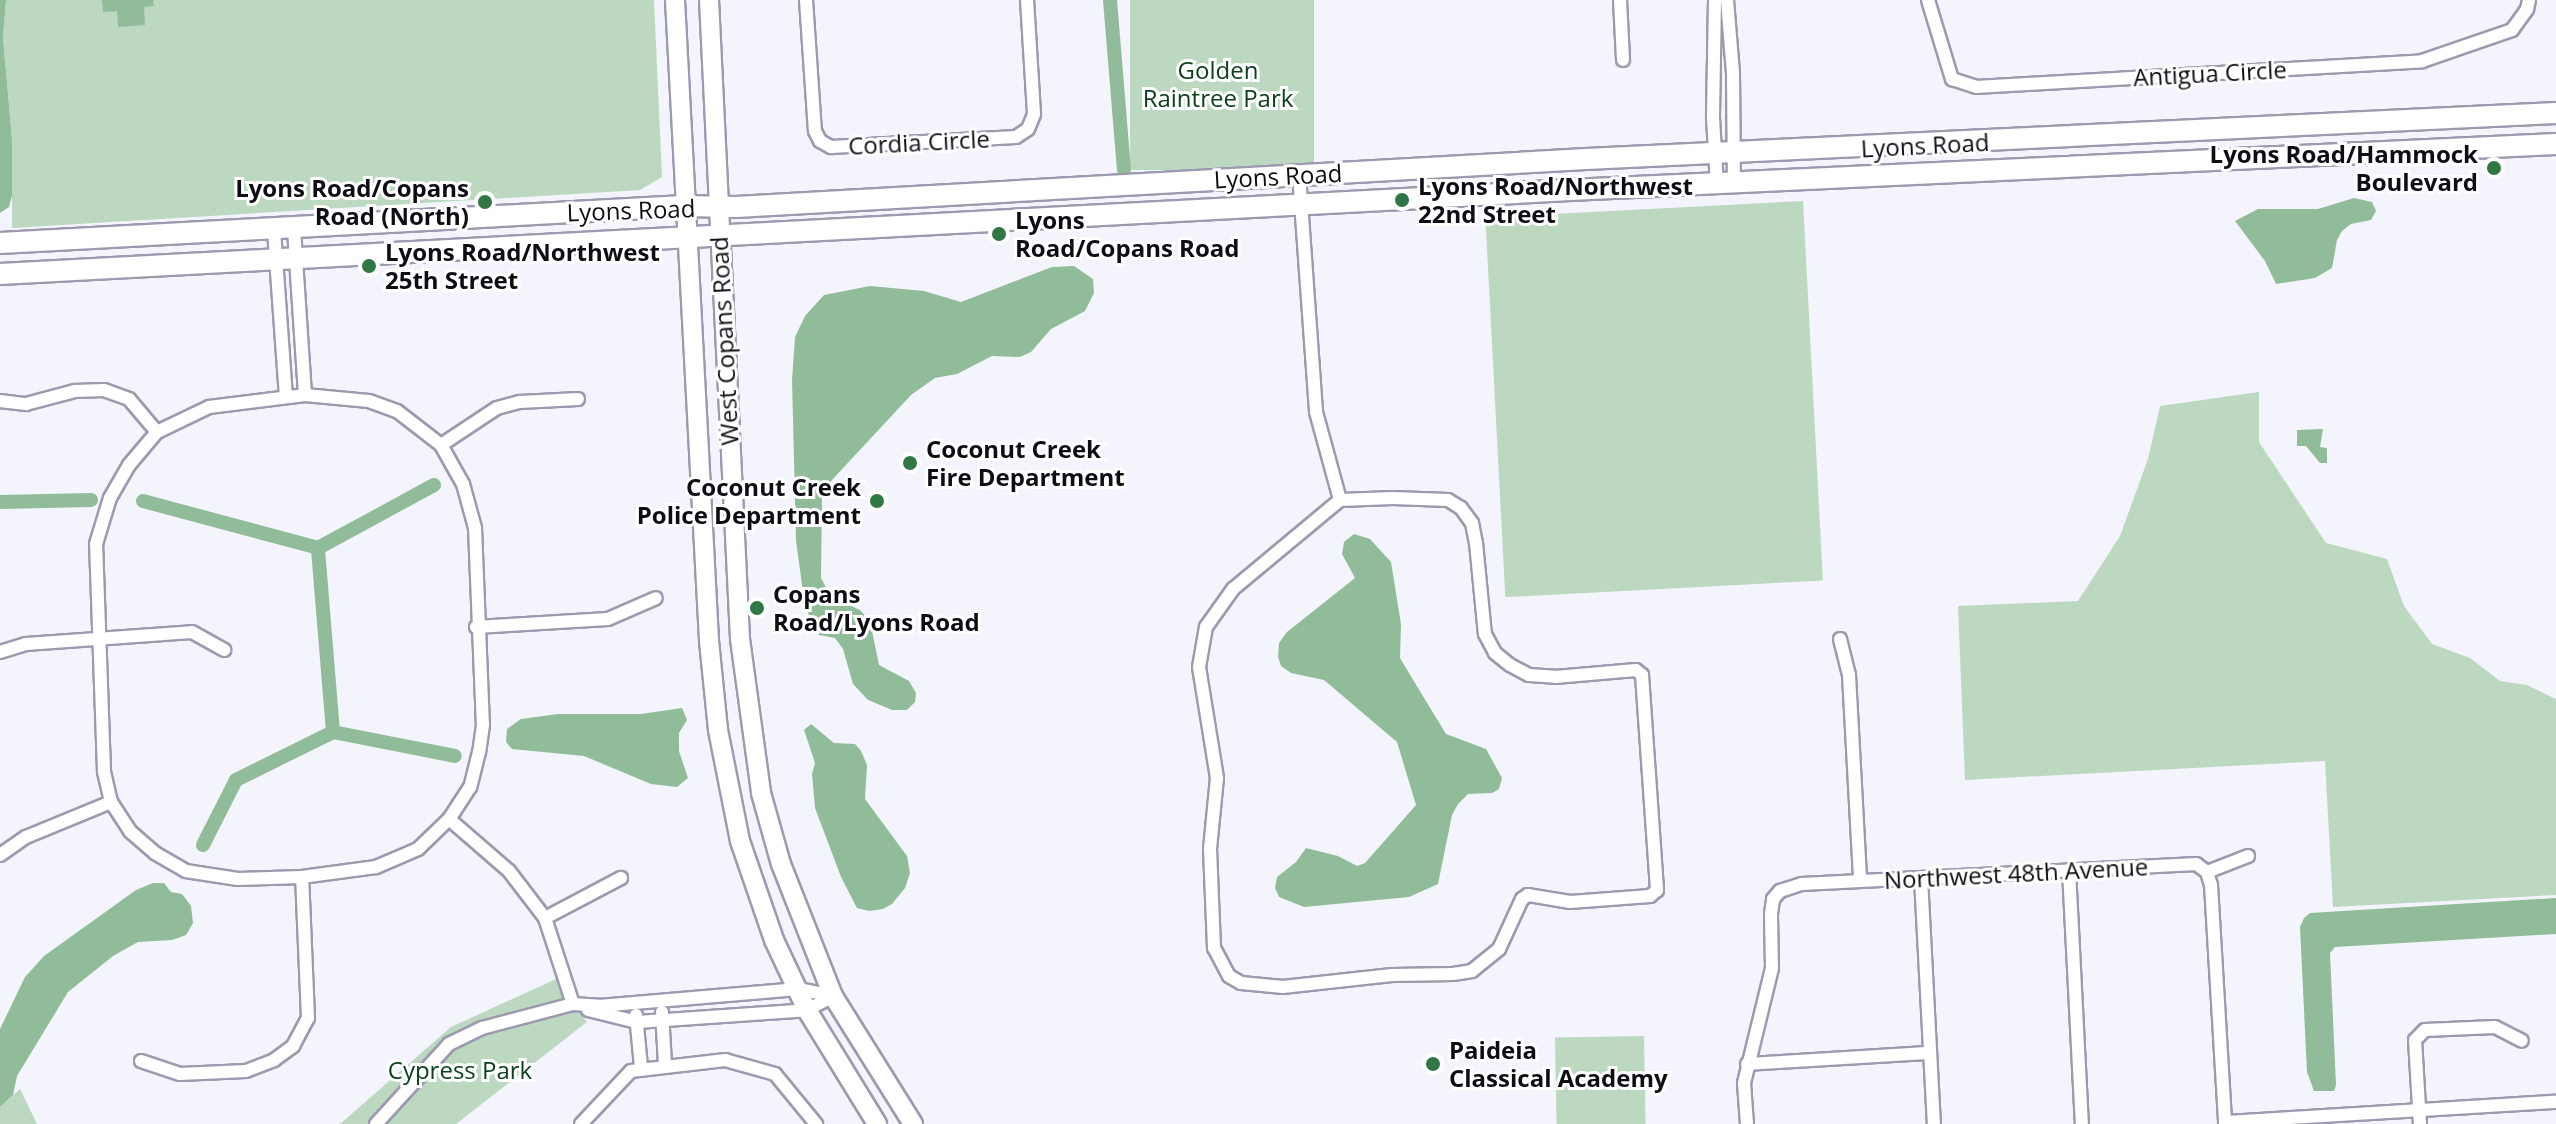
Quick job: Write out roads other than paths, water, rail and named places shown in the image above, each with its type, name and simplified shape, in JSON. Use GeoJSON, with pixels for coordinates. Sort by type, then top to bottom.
{"type":"FeatureCollection","features":[{"type":"Feature","properties":{"kind":"main road","name":"West Copans Road"},"geometry":{"type":"LineString","coordinates":[[675,0],[685,239],[710,666],[718,730],[740,841],[774,940],[807,1010],[877,1124]]}},
{"type":"Feature","properties":{"kind":"main road","name":"West Copans Road"},"geometry":{"type":"LineString","coordinates":[[709,0],[740,639],[761,793],[781,864],[833,996],[913,1124]]}},
{"type":"Feature","properties":{"kind":"main road","name":"Lyons Road"},"geometry":{"type":"LineString","coordinates":[[0,243],[684,206],[718,208],[1299,174],[2556,113]]}},
{"type":"Feature","properties":{"kind":"main road","name":"Lyons Road"},"geometry":{"type":"LineString","coordinates":[[0,274],[1301,204],[2556,144]]}},
{"type":"Feature","properties":{"kind":"street","name":"Cordia Circle"},"geometry":{"type":"LineString","coordinates":[[806,0],[815,131],[820,141],[831,147],[1016,137],[1028,129],[1034,114],[1027,0]]}},
{"type":"Feature","properties":{"kind":"street"},"geometry":{"type":"LineString","coordinates":[[1620,0],[1623,60]]}},
{"type":"Feature","properties":{"kind":"street"},"geometry":{"type":"LineString","coordinates":[[1715,0],[1726,185]]}},
{"type":"Feature","properties":{"kind":"street"},"geometry":{"type":"LineString","coordinates":[[1724,154],[1733,73],[1727,0]]}},
{"type":"Feature","properties":{"kind":"street","name":"Antigua Circle"},"geometry":{"type":"LineString","coordinates":[[1928,0],[1952,79],[1977,87],[2422,61],[2512,30],[2527,9],[2529,0]]}},
{"type":"Feature","properties":{"kind":"street"},"geometry":{"type":"LineString","coordinates":[[1299,174],[1316,412],[1340,500]]}},
{"type":"Feature","properties":{"kind":"street"},"geometry":{"type":"LineString","coordinates":[[284,229],[286,397]]}},
{"type":"Feature","properties":{"kind":"street"},"geometry":{"type":"LineString","coordinates":[[284,229],[305,395]]}},
{"type":"Feature","properties":{"kind":"street"},"geometry":{"type":"LineString","coordinates":[[0,401],[26,404],[75,391],[104,390],[129,399],[157,432]]}},
{"type":"Feature","properties":{"kind":"street"},"geometry":{"type":"LineString","coordinates":[[305,395],[369,401],[397,411],[441,445],[463,484],[475,528],[476,627],[483,725],[479,752],[470,787],[449,819],[418,849],[376,867],[302,877],[238,879],[186,871],[155,853],[138,838],[111,802],[104,771],[96,544],[110,498],[129,465],[157,432],[209,407],[305,395]]}},
{"type":"Feature","properties":{"kind":"street"},"geometry":{"type":"LineString","coordinates":[[441,445],[497,408],[520,402],[578,399]]}},
{"type":"Feature","properties":{"kind":"street"},"geometry":{"type":"LineString","coordinates":[[1340,500],[1448,500],[1461,508],[1472,523],[1476,543],[1485,634],[1495,653],[1510,665],[1529,675],[1555,677],[1636,670],[1642,675],[1655,819],[1657,890],[1650,896],[1570,902],[1528,895],[1522,899],[1499,949],[1472,971],[1392,975],[1283,987],[1256,987],[1229,976],[1214,948],[1210,849],[1217,778],[1214,746],[1202,696],[1202,643],[1206,627],[1233,589],[1340,500]]}},
{"type":"Feature","properties":{"kind":"street"},"geometry":{"type":"LineString","coordinates":[[476,627],[608,619],[656,598]]}},
{"type":"Feature","properties":{"kind":"street"},"geometry":{"type":"LineString","coordinates":[[0,652],[26,644],[192,632],[224,650]]}},
{"type":"Feature","properties":{"kind":"street"},"geometry":{"type":"LineString","coordinates":[[1840,639],[1849,675],[1860,881]]}},
{"type":"Feature","properties":{"kind":"street"},"geometry":{"type":"LineString","coordinates":[[0,855],[26,837],[111,802]]}},
{"type":"Feature","properties":{"kind":"street"},"geometry":{"type":"LineString","coordinates":[[449,819],[509,871],[545,918],[573,1004]]}},
{"type":"Feature","properties":{"kind":"street"},"geometry":{"type":"LineString","coordinates":[[2248,856],[2207,872],[2211,885],[2225,1123],[2556,1102]]}},
{"type":"Feature","properties":{"kind":"street","name":"Northwest 48th Avenue"},"geometry":{"type":"LineString","coordinates":[[1747,1064],[1770,979],[1771,914],[1773,899],[1780,891],[1802,884],[2196,864],[2207,872]]}},
{"type":"Feature","properties":{"kind":"street"},"geometry":{"type":"LineString","coordinates":[[2069,870],[2082,1124]]}},
{"type":"Feature","properties":{"kind":"street"},"geometry":{"type":"LineString","coordinates":[[141,1061],[180,1074],[246,1071],[274,1060],[293,1046],[308,1018],[302,877]]}},
{"type":"Feature","properties":{"kind":"street"},"geometry":{"type":"LineString","coordinates":[[545,918],[621,878]]}},
{"type":"Feature","properties":{"kind":"street"},"geometry":{"type":"LineString","coordinates":[[1921,878],[1934,1124]]}},
{"type":"Feature","properties":{"kind":"street"},"geometry":{"type":"LineString","coordinates":[[376,1124],[449,1044],[482,1028],[573,1004],[636,1003],[798,989],[833,996]]}},
{"type":"Feature","properties":{"kind":"street"},"geometry":{"type":"LineString","coordinates":[[573,1004],[609,1018],[637,1022],[807,1010],[833,996]]}},
{"type":"Feature","properties":{"kind":"street"},"geometry":{"type":"LineString","coordinates":[[662,1001],[665,1064]]}},
{"type":"Feature","properties":{"kind":"street"},"geometry":{"type":"LineString","coordinates":[[636,1003],[641,1067]]}},
{"type":"Feature","properties":{"kind":"street"},"geometry":{"type":"LineString","coordinates":[[2420,1124],[2415,1040],[2425,1030],[2495,1027],[2522,1041]]}},
{"type":"Feature","properties":{"kind":"street"},"geometry":{"type":"LineString","coordinates":[[1747,1124],[1747,1064],[1929,1053]]}},
{"type":"Feature","properties":{"kind":"street"},"geometry":{"type":"LineString","coordinates":[[581,1124],[631,1071],[665,1064],[725,1060],[763,1069],[784,1081],[816,1124]]}},
{"type":"Feature","properties":{"kind":"waterway"},"geometry":{"type":"LineString","coordinates":[[1110,0],[1124,169]]}},
{"type":"Feature","properties":{"kind":"waterway"},"geometry":{"type":"LineString","coordinates":[[203,845],[236,780],[333,732],[318,548],[434,485]]}},
{"type":"Feature","properties":{"kind":"waterway"},"geometry":{"type":"LineString","coordinates":[[0,502],[91,500]]}},
{"type":"Feature","properties":{"kind":"waterway"},"geometry":{"type":"LineString","coordinates":[[143,501],[318,548]]}},
{"type":"Feature","properties":{"kind":"waterway"},"geometry":{"type":"LineString","coordinates":[[333,732],[455,756]]}},
{"type":"Feature","properties":{"kind":"place","name":"Lyons Road/Hammock Boulevard"},"geometry":{"type":"Point","coordinates":[2494,168]}},
{"type":"Feature","properties":{"kind":"place","name":"Lyons Road/Northwest 22nd Street"},"geometry":{"type":"Point","coordinates":[1402,200]}},
{"type":"Feature","properties":{"kind":"place","name":"Lyons Road/Copans Road (North)"},"geometry":{"type":"Point","coordinates":[485,202]}},
{"type":"Feature","properties":{"kind":"place","name":"Lyons Road/Copans Road"},"geometry":{"type":"Point","coordinates":[999,234]}},
{"type":"Feature","properties":{"kind":"place","name":"Lyons Road/Northwest 25th Street"},"geometry":{"type":"Point","coordinates":[369,266]}},
{"type":"Feature","properties":{"kind":"place","name":"Coconut Creek Fire Department"},"geometry":{"type":"Point","coordinates":[910,463]}},
{"type":"Feature","properties":{"kind":"place","name":"Coconut Creek Police Department"},"geometry":{"type":"Point","coordinates":[877,501]}},
{"type":"Feature","properties":{"kind":"place","name":"Copans Road/Lyons Road"},"geometry":{"type":"Point","coordinates":[757,608]}},
{"type":"Feature","properties":{"kind":"place","name":"Paideia Classical Academy"},"geometry":{"type":"Point","coordinates":[1433,1064]}},
{"type":"Feature","properties":{"kind":"park label","name":"Golden Raintree Park"},"geometry":{"type":"Point","coordinates":[1218,84]}},
{"type":"Feature","properties":{"kind":"park label","name":"Cypress Park"},"geometry":{"type":"Point","coordinates":[460,1070]}}]}
